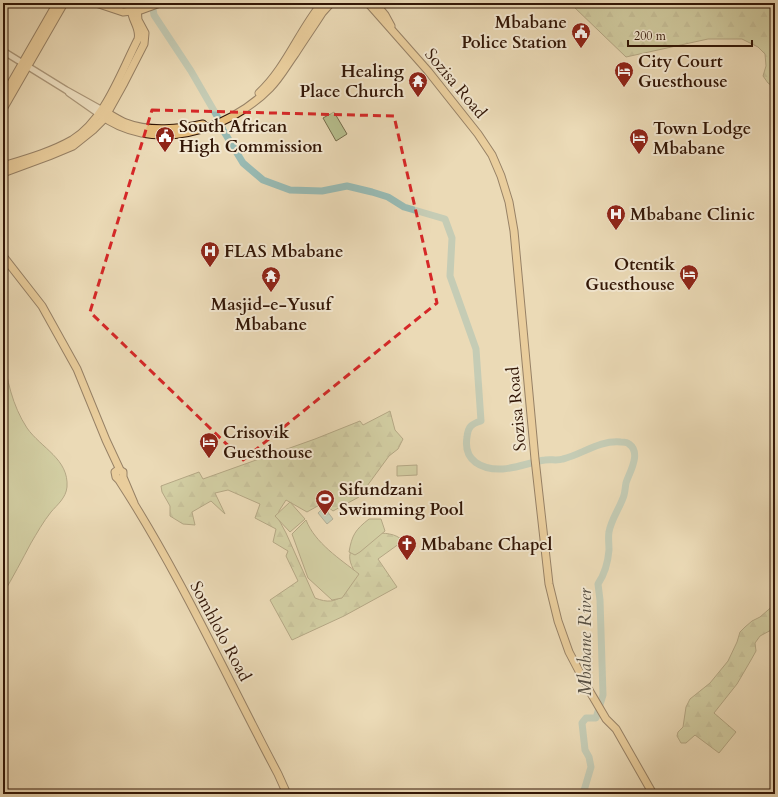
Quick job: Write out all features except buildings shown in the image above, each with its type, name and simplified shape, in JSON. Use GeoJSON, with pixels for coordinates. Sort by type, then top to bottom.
{"type":"FeatureCollection","features":[{"type":"Feature","properties":{"kind":"main road"},"geometry":{"type":"LineString","coordinates":[[3,109],[57,3]]}},
{"type":"Feature","properties":{"kind":"main road"},"geometry":{"type":"LineString","coordinates":[[3,97],[64,3]]}},
{"type":"Feature","properties":{"kind":"main road"},"geometry":{"type":"LineString","coordinates":[[96,3],[120,12],[160,3]]}},
{"type":"Feature","properties":{"kind":"main road"},"geometry":{"type":"LineString","coordinates":[[107,3],[134,10]]}},
{"type":"Feature","properties":{"kind":"main road"},"geometry":{"type":"LineString","coordinates":[[224,119],[253,98],[267,84],[322,3]]}},
{"type":"Feature","properties":{"kind":"main road"},"geometry":{"type":"LineString","coordinates":[[103,114],[126,123],[149,128],[179,128],[211,124],[224,119],[255,103],[274,85],[322,13],[331,3]]}},
{"type":"Feature","properties":{"kind":"main road","name":"Sozisa Road"},"geometry":{"type":"LineString","coordinates":[[368,3],[428,71],[478,134],[492,155],[501,176],[509,202],[514,231],[535,459],[549,584],[558,621],[569,652],[593,697],[606,719],[616,729],[653,794]]}},
{"type":"Feature","properties":{"kind":"main road","name":"Sozisa Road"},"geometry":{"type":"LineString","coordinates":[[375,3],[385,15],[394,33]]}},
{"type":"Feature","properties":{"kind":"main road"},"geometry":{"type":"LineString","coordinates":[[3,172],[73,146],[93,130],[144,44],[145,34],[134,10]]}},
{"type":"Feature","properties":{"kind":"main road"},"geometry":{"type":"LineString","coordinates":[[314,13],[318,15],[322,13]]}},
{"type":"Feature","properties":{"kind":"main road"},"geometry":{"type":"LineString","coordinates":[[3,166],[50,150],[72,140],[103,114]]}},
{"type":"Feature","properties":{"kind":"main road","name":"Somhlolo Road"},"geometry":{"type":"LineString","coordinates":[[3,249],[17,274]]}},
{"type":"Feature","properties":{"kind":"main road","name":"Somhlolo Road"},"geometry":{"type":"LineString","coordinates":[[3,256],[42,306],[77,369],[118,471],[124,473],[121,479],[210,639],[287,794]]}},
{"type":"Feature","properties":{"kind":"main road","name":"Somhlolo Road"},"geometry":{"type":"LineString","coordinates":[[278,774],[291,794]]}},
{"type":"Feature","properties":{"kind":"street"},"geometry":{"type":"LineString","coordinates":[[3,51],[103,114]]}},
{"type":"Feature","properties":{"kind":"highlighted area"},"geometry":{"type":"Polygon","coordinates":[[[152,110],[394,116],[437,303],[243,460],[90,312],[152,110]]]}},
{"type":"Feature","properties":{"kind":"green space"},"geometry":{"type":"Polygon","coordinates":[[[580,3],[775,3],[775,88],[768,83],[763,76],[766,66],[765,54],[758,47],[742,39],[708,39],[626,57],[574,7],[580,3]]]}},
{"type":"Feature","properties":{"kind":"green space"},"geometry":{"type":"Polygon","coordinates":[[[334,112],[347,134],[336,141],[323,118],[334,112]]]}},
{"type":"Feature","properties":{"kind":"green space"},"geometry":{"type":"Polygon","coordinates":[[[3,353],[8,383],[17,410],[27,428],[59,461],[64,469],[67,487],[63,498],[40,528],[3,594],[3,353]]]}},
{"type":"Feature","properties":{"kind":"green space"},"geometry":{"type":"Polygon","coordinates":[[[390,411],[395,430],[403,439],[398,449],[389,456],[359,497],[333,511],[323,503],[307,512],[286,500],[279,511],[278,518],[315,598],[324,601],[336,600],[345,592],[356,574],[350,559],[352,549],[374,533],[386,533],[397,536],[403,541],[378,559],[397,587],[344,616],[292,640],[270,600],[298,581],[286,556],[288,551],[273,542],[276,529],[255,518],[260,504],[228,490],[215,493],[225,514],[211,501],[192,512],[195,525],[183,524],[170,516],[170,506],[162,492],[161,486],[199,472],[203,479],[315,439],[360,421],[363,425],[390,411]]]}},
{"type":"Feature","properties":{"kind":"green space"},"geometry":{"type":"Polygon","coordinates":[[[417,465],[417,475],[397,476],[397,466],[417,465]]]}},
{"type":"Feature","properties":{"kind":"green space"},"geometry":{"type":"Polygon","coordinates":[[[290,502],[305,519],[290,532],[275,516],[290,502]]]}},
{"type":"Feature","properties":{"kind":"green space"},"geometry":{"type":"Polygon","coordinates":[[[369,519],[381,519],[385,531],[355,555],[349,552],[351,541],[360,526],[369,519]]]}},
{"type":"Feature","properties":{"kind":"green space"},"geometry":{"type":"Polygon","coordinates":[[[306,520],[315,536],[336,556],[359,574],[342,598],[332,600],[308,578],[292,534],[306,520]]]}},
{"type":"Feature","properties":{"kind":"green space"},"geometry":{"type":"Polygon","coordinates":[[[775,604],[775,628],[760,636],[755,643],[756,651],[737,684],[714,713],[736,732],[719,753],[695,735],[686,743],[681,743],[677,736],[678,732],[683,727],[686,707],[690,699],[710,683],[728,661],[740,632],[775,604]]]}},
{"type":"Feature","properties":{"kind":"water","name":"Sifundzani Swimming Pool"},"geometry":{"type":"Polygon","coordinates":[[[324,507],[333,519],[327,524],[318,513],[324,507]]]}},
{"type":"Feature","properties":{"kind":"waterway","name":"Mbabane River"},"geometry":{"type":"LineString","coordinates":[[152,3],[154,15],[191,71],[243,163],[263,180],[290,190],[322,191],[347,186],[388,197],[404,207],[445,219],[452,238],[450,276],[476,349],[481,421],[472,425],[467,434],[468,452],[471,458],[481,466],[503,469],[545,460],[561,460],[605,443],[625,442],[633,448],[635,458],[634,463],[626,483],[624,496],[610,528],[608,559],[598,584],[600,600],[603,695],[596,718],[586,718],[582,723],[585,750],[589,757],[591,767],[583,794]]}},
{"type":"Feature","properties":{"kind":"place","name":"Mbabane Police Station"},"geometry":{"type":"Point","coordinates":[581,49]}},
{"type":"Feature","properties":{"kind":"place","name":"City Court Guesthouse"},"geometry":{"type":"Point","coordinates":[624,88]}},
{"type":"Feature","properties":{"kind":"place","name":"Healing Place Church"},"geometry":{"type":"Point","coordinates":[418,98]}},
{"type":"Feature","properties":{"kind":"place","name":"South African High Commission"},"geometry":{"type":"Point","coordinates":[165,153]}},
{"type":"Feature","properties":{"kind":"place","name":"Town Lodge Mbabane"},"geometry":{"type":"Point","coordinates":[639,155]}},
{"type":"Feature","properties":{"kind":"place","name":"Mbabane Clinic"},"geometry":{"type":"Point","coordinates":[616,231]}},
{"type":"Feature","properties":{"kind":"place","name":"FLAS Mbabane"},"geometry":{"type":"Point","coordinates":[210,268]}},
{"type":"Feature","properties":{"kind":"place","name":"Otentik Guesthouse"},"geometry":{"type":"Point","coordinates":[689,291]}},
{"type":"Feature","properties":{"kind":"place","name":"Masjid-e-Yusuf Mbabane"},"geometry":{"type":"Point","coordinates":[271,293]}},
{"type":"Feature","properties":{"kind":"place","name":"Crisovik Guesthouse"},"geometry":{"type":"Point","coordinates":[209,459]}},
{"type":"Feature","properties":{"kind":"place","name":"Sifundzani Swimming Pool"},"geometry":{"type":"Point","coordinates":[325,516]}},
{"type":"Feature","properties":{"kind":"place","name":"Mbabane Chapel"},"geometry":{"type":"Point","coordinates":[407,561]}}]}
